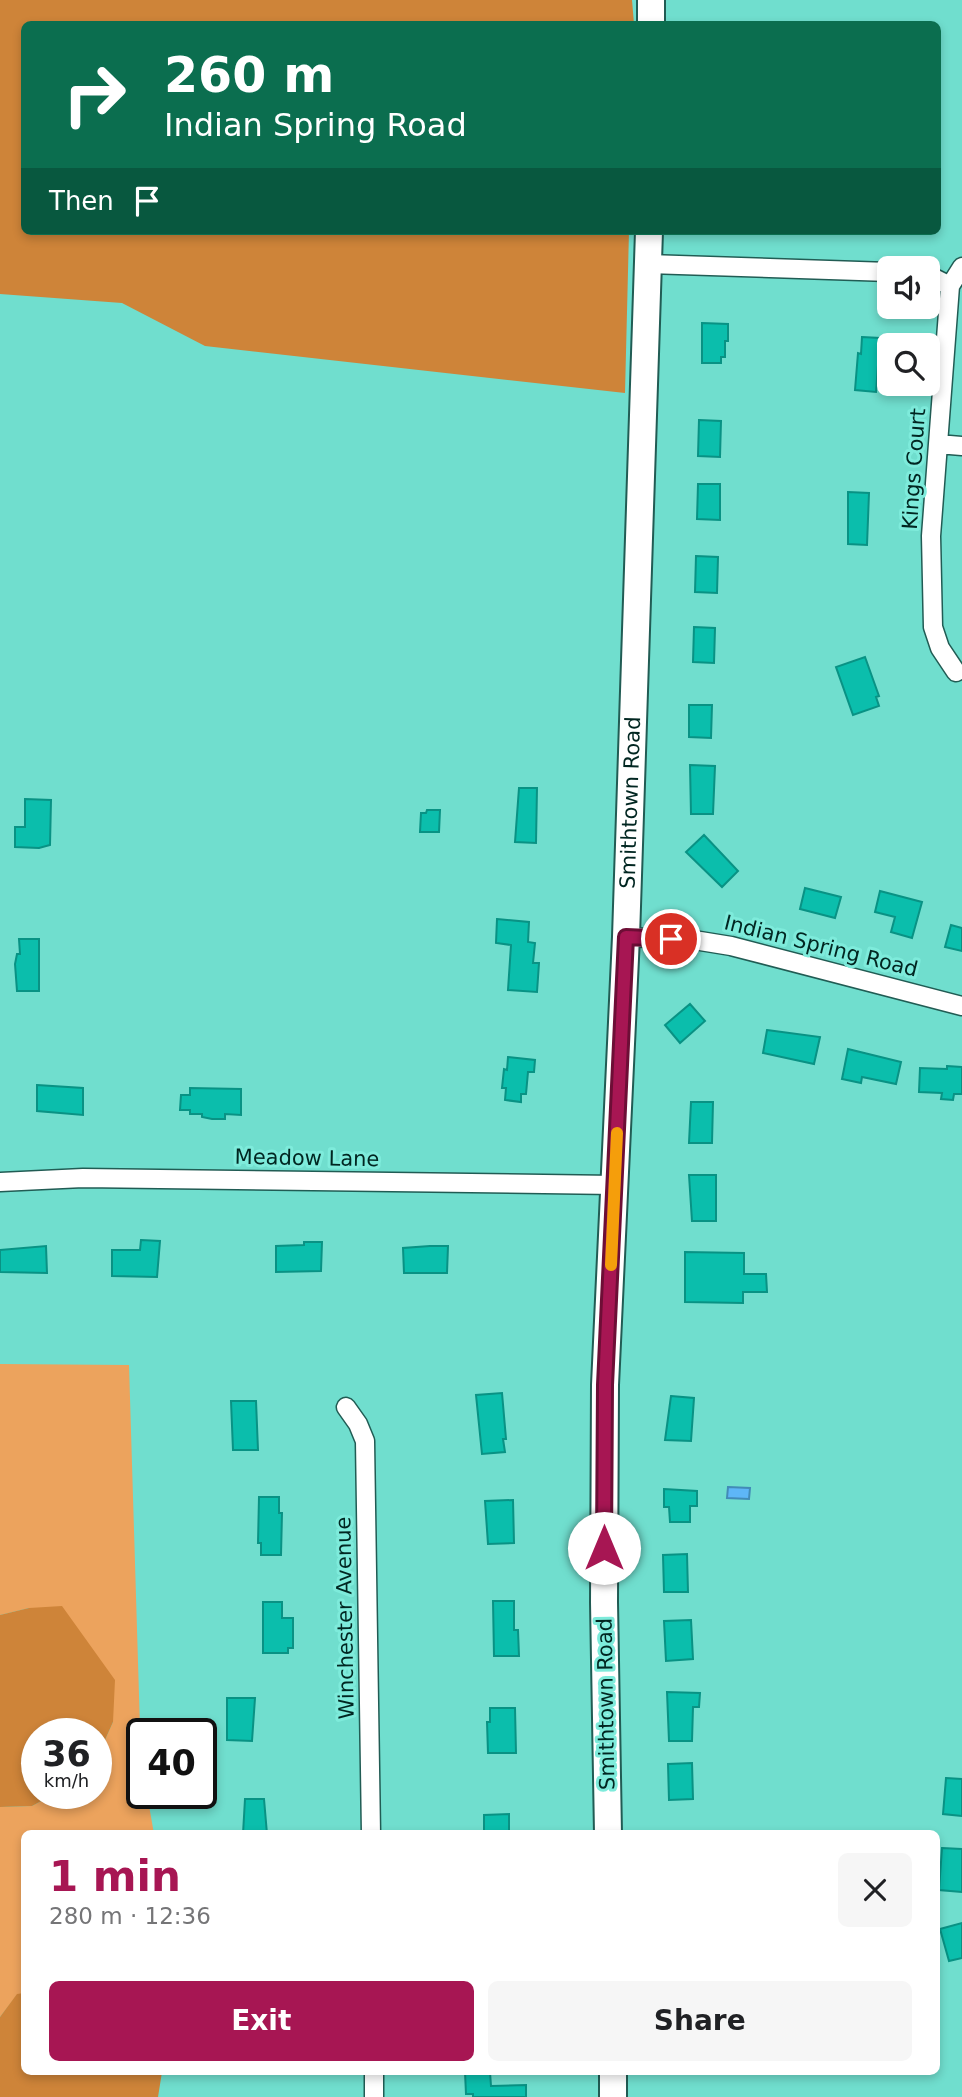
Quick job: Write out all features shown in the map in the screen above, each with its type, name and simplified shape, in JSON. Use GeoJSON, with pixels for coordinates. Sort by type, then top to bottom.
{"type":"FeatureCollection","features":[{"type":"Feature","properties":{"kind":"street"},"geometry":{"type":"LineString","coordinates":[[651,0],[651,21]]}},
{"type":"Feature","properties":{"kind":"street","name":"Smithtown Road"},"geometry":{"type":"LineString","coordinates":[[608,1830],[604,1602],[605,1412],[626,937],[649,235]]}},
{"type":"Feature","properties":{"kind":"street"},"geometry":{"type":"LineString","coordinates":[[648,264],[877,271]]}},
{"type":"Feature","properties":{"kind":"street","name":"Kings Court"},"geometry":{"type":"LineString","coordinates":[[956,672],[940,648],[933,627],[931,536],[950,286],[962,267]]}},
{"type":"Feature","properties":{"kind":"street"},"geometry":{"type":"LineString","coordinates":[[940,281],[950,286]]}},
{"type":"Feature","properties":{"kind":"street"},"geometry":{"type":"LineString","coordinates":[[939,444],[962,446]]}},
{"type":"Feature","properties":{"kind":"street","name":"Indian Spring Road"},"geometry":{"type":"LineString","coordinates":[[626,937],[694,940],[731,946],[962,1006]]}},
{"type":"Feature","properties":{"kind":"street","name":"Meadow Lane"},"geometry":{"type":"LineString","coordinates":[[0,1182],[83,1178],[615,1185]]}},
{"type":"Feature","properties":{"kind":"street","name":"Winchester Avenue"},"geometry":{"type":"LineString","coordinates":[[346,1407],[358,1423],[365,1441],[371,1830]]}},
{"type":"Feature","properties":{"kind":"street"},"geometry":{"type":"LineString","coordinates":[[374,2075],[374,2097]]}},
{"type":"Feature","properties":{"kind":"street"},"geometry":{"type":"LineString","coordinates":[[613,2075],[613,2097]]}},
{"type":"Feature","properties":{"kind":"shaded area"},"geometry":{"type":"Polygon","coordinates":[[[0,0],[632,0],[634,21],[21,21],[21,235],[629,235],[625,393],[205,346],[122,303],[0,294],[0,0]]]}},
{"type":"Feature","properties":{"kind":"shaded area"},"geometry":{"type":"Polygon","coordinates":[[[0,1364],[129,1365],[140,1718],[126,1718],[126,1809],[150,1809],[153,1830],[21,1830],[21,1994],[17,1995],[0,2017],[0,1807],[112,1809],[112,1718],[29,1608],[0,1615],[0,1364]]]}},
{"type":"Feature","properties":{"kind":"shaded area"},"geometry":{"type":"Polygon","coordinates":[[[62,1606],[115,1680],[113,1722],[112,1724],[112,1718],[21,1718],[21,1806],[0,1807],[0,1615],[29,1608],[62,1606]]]}},
{"type":"Feature","properties":{"kind":"shaded area"},"geometry":{"type":"Polygon","coordinates":[[[21,1993],[21,2075],[162,2075],[158,2097],[0,2097],[0,2017],[17,1994],[21,1993]]]}},
{"type":"Feature","properties":{"kind":"water"},"geometry":{"type":"Polygon","coordinates":[[[728,1487],[750,1488],[749,1499],[727,1498],[728,1487]]]}},
{"type":"Feature","properties":{"kind":"building"},"geometry":{"type":"Polygon","coordinates":[[[702,323],[728,324],[728,341],[725,341],[725,357],[721,357],[721,363],[702,363],[702,323]]]}},
{"type":"Feature","properties":{"kind":"building"},"geometry":{"type":"Polygon","coordinates":[[[862,337],[877,338],[876,392],[855,390],[858,353],[861,354],[862,337]]]}},
{"type":"Feature","properties":{"kind":"building"},"geometry":{"type":"Polygon","coordinates":[[[699,420],[721,421],[720,457],[698,456],[699,420]]]}},
{"type":"Feature","properties":{"kind":"building"},"geometry":{"type":"Polygon","coordinates":[[[698,484],[720,484],[720,520],[697,519],[698,484]]]}},
{"type":"Feature","properties":{"kind":"building"},"geometry":{"type":"Polygon","coordinates":[[[848,492],[869,493],[867,545],[848,544],[848,492]]]}},
{"type":"Feature","properties":{"kind":"building"},"geometry":{"type":"Polygon","coordinates":[[[696,556],[718,557],[717,593],[695,592],[696,556]]]}},
{"type":"Feature","properties":{"kind":"building"},"geometry":{"type":"Polygon","coordinates":[[[694,627],[715,628],[714,663],[693,662],[694,627]]]}},
{"type":"Feature","properties":{"kind":"building"},"geometry":{"type":"Polygon","coordinates":[[[865,657],[879,696],[876,697],[879,706],[853,715],[836,667],[865,657]]]}},
{"type":"Feature","properties":{"kind":"building"},"geometry":{"type":"Polygon","coordinates":[[[689,705],[712,705],[711,738],[689,737],[689,705]]]}},
{"type":"Feature","properties":{"kind":"building"},"geometry":{"type":"Polygon","coordinates":[[[690,765],[715,766],[713,814],[691,814],[690,765]]]}},
{"type":"Feature","properties":{"kind":"building"},"geometry":{"type":"Polygon","coordinates":[[[519,788],[537,788],[536,843],[515,842],[519,788]]]}},
{"type":"Feature","properties":{"kind":"building"},"geometry":{"type":"Polygon","coordinates":[[[25,799],[51,800],[50,845],[39,848],[15,847],[15,827],[25,827],[25,799]]]}},
{"type":"Feature","properties":{"kind":"building"},"geometry":{"type":"Polygon","coordinates":[[[427,810],[440,810],[439,832],[420,832],[421,813],[426,813],[427,810]]]}},
{"type":"Feature","properties":{"kind":"building"},"geometry":{"type":"Polygon","coordinates":[[[704,835],[738,871],[722,887],[686,852],[704,835]]]}},
{"type":"Feature","properties":{"kind":"building"},"geometry":{"type":"Polygon","coordinates":[[[805,888],[841,897],[835,918],[800,909],[805,888]]]}},
{"type":"Feature","properties":{"kind":"building"},"geometry":{"type":"Polygon","coordinates":[[[880,891],[922,902],[912,938],[891,932],[895,917],[875,912],[880,891]]]}},
{"type":"Feature","properties":{"kind":"building"},"geometry":{"type":"Polygon","coordinates":[[[497,919],[529,922],[528,942],[535,943],[533,963],[539,963],[537,992],[508,990],[511,945],[496,943],[497,919]]]}},
{"type":"Feature","properties":{"kind":"building"},"geometry":{"type":"Polygon","coordinates":[[[951,925],[962,928],[962,951],[945,947],[951,925]]]}},
{"type":"Feature","properties":{"kind":"building"},"geometry":{"type":"Polygon","coordinates":[[[19,939],[39,939],[39,991],[17,991],[15,964],[17,954],[20,954],[19,939]]]}},
{"type":"Feature","properties":{"kind":"building"},"geometry":{"type":"Polygon","coordinates":[[[690,1004],[705,1021],[680,1043],[665,1025],[690,1004]]]}},
{"type":"Feature","properties":{"kind":"building"},"geometry":{"type":"Polygon","coordinates":[[[767,1030],[820,1037],[814,1064],[763,1053],[767,1030]]]}},
{"type":"Feature","properties":{"kind":"building"},"geometry":{"type":"Polygon","coordinates":[[[848,1049],[901,1062],[896,1084],[862,1077],[861,1083],[842,1079],[848,1049]]]}},
{"type":"Feature","properties":{"kind":"building"},"geometry":{"type":"Polygon","coordinates":[[[508,1057],[535,1060],[534,1072],[528,1072],[526,1094],[521,1094],[521,1102],[505,1100],[506,1088],[502,1088],[508,1057]]]}},
{"type":"Feature","properties":{"kind":"building"},"geometry":{"type":"Polygon","coordinates":[[[947,1066],[962,1067],[962,1094],[954,1094],[953,1100],[941,1099],[942,1093],[919,1092],[920,1068],[947,1069],[947,1066]]]}},
{"type":"Feature","properties":{"kind":"building"},"geometry":{"type":"Polygon","coordinates":[[[37,1085],[83,1088],[83,1115],[37,1111],[37,1085]]]}},
{"type":"Feature","properties":{"kind":"building"},"geometry":{"type":"Polygon","coordinates":[[[190,1088],[241,1089],[241,1115],[225,1114],[225,1119],[212,1119],[202,1117],[202,1114],[190,1114],[190,1110],[180,1110],[181,1095],[190,1095],[190,1088]]]}},
{"type":"Feature","properties":{"kind":"building"},"geometry":{"type":"Polygon","coordinates":[[[691,1102],[713,1102],[712,1143],[689,1143],[691,1102]]]}},
{"type":"Feature","properties":{"kind":"building"},"geometry":{"type":"Polygon","coordinates":[[[689,1175],[716,1175],[716,1221],[692,1221],[689,1175]]]}},
{"type":"Feature","properties":{"kind":"building"},"geometry":{"type":"Polygon","coordinates":[[[141,1240],[160,1241],[157,1277],[112,1276],[112,1250],[140,1250],[141,1240]]]}},
{"type":"Feature","properties":{"kind":"building"},"geometry":{"type":"Polygon","coordinates":[[[304,1242],[322,1242],[321,1271],[276,1272],[276,1246],[304,1245],[304,1242]]]}},
{"type":"Feature","properties":{"kind":"building"},"geometry":{"type":"Polygon","coordinates":[[[46,1246],[47,1273],[0,1272],[0,1250],[46,1246]]]}},
{"type":"Feature","properties":{"kind":"building"},"geometry":{"type":"Polygon","coordinates":[[[448,1246],[447,1273],[404,1273],[403,1248],[448,1246]]]}},
{"type":"Feature","properties":{"kind":"building"},"geometry":{"type":"Polygon","coordinates":[[[685,1252],[744,1253],[744,1274],[766,1274],[767,1292],[743,1292],[743,1303],[685,1302],[685,1252]]]}},
{"type":"Feature","properties":{"kind":"building"},"geometry":{"type":"Polygon","coordinates":[[[502,1393],[505,1452],[482,1454],[476,1395],[502,1393]]]}},
{"type":"Feature","properties":{"kind":"building"},"geometry":{"type":"Polygon","coordinates":[[[671,1396],[694,1398],[691,1441],[665,1440],[671,1396]]]}},
{"type":"Feature","properties":{"kind":"building"},"geometry":{"type":"Polygon","coordinates":[[[231,1401],[256,1401],[258,1450],[233,1450],[231,1401]]]}},
{"type":"Feature","properties":{"kind":"building"},"geometry":{"type":"Polygon","coordinates":[[[664,1489],[697,1491],[697,1506],[690,1506],[690,1522],[670,1522],[669,1507],[664,1507],[664,1489]]]}},
{"type":"Feature","properties":{"kind":"building"},"geometry":{"type":"Polygon","coordinates":[[[259,1497],[279,1497],[279,1513],[282,1513],[281,1555],[261,1555],[261,1543],[258,1543],[259,1497]]]}},
{"type":"Feature","properties":{"kind":"building"},"geometry":{"type":"Polygon","coordinates":[[[513,1500],[514,1543],[488,1544],[485,1501],[513,1500]]]}},
{"type":"Feature","properties":{"kind":"building"},"geometry":{"type":"Polygon","coordinates":[[[687,1554],[688,1592],[664,1592],[663,1555],[687,1554]]]}},
{"type":"Feature","properties":{"kind":"building"},"geometry":{"type":"Polygon","coordinates":[[[493,1601],[514,1601],[514,1630],[518,1630],[519,1656],[494,1656],[493,1601]]]}},
{"type":"Feature","properties":{"kind":"building"},"geometry":{"type":"Polygon","coordinates":[[[263,1602],[282,1602],[282,1618],[293,1618],[293,1648],[288,1648],[288,1653],[263,1653],[263,1602]]]}},
{"type":"Feature","properties":{"kind":"building"},"geometry":{"type":"Polygon","coordinates":[[[691,1620],[693,1659],[666,1661],[664,1621],[691,1620]]]}},
{"type":"Feature","properties":{"kind":"building"},"geometry":{"type":"Polygon","coordinates":[[[667,1692],[700,1693],[699,1707],[693,1707],[692,1741],[669,1741],[667,1692]]]}},
{"type":"Feature","properties":{"kind":"building"},"geometry":{"type":"Polygon","coordinates":[[[227,1698],[255,1698],[252,1741],[227,1740],[227,1698]]]}},
{"type":"Feature","properties":{"kind":"building"},"geometry":{"type":"Polygon","coordinates":[[[490,1708],[515,1708],[516,1753],[488,1753],[487,1722],[490,1722],[490,1708]]]}},
{"type":"Feature","properties":{"kind":"building"},"geometry":{"type":"Polygon","coordinates":[[[692,1763],[693,1799],[669,1800],[668,1764],[692,1763]]]}},
{"type":"Feature","properties":{"kind":"building"},"geometry":{"type":"Polygon","coordinates":[[[946,1778],[962,1779],[962,1816],[943,1814],[946,1778]]]}},
{"type":"Feature","properties":{"kind":"building"},"geometry":{"type":"Polygon","coordinates":[[[245,1799],[264,1799],[267,1830],[243,1830],[245,1799]]]}},
{"type":"Feature","properties":{"kind":"building"},"geometry":{"type":"Polygon","coordinates":[[[509,1814],[509,1830],[484,1830],[484,1815],[509,1814]]]}},
{"type":"Feature","properties":{"kind":"building"},"geometry":{"type":"Polygon","coordinates":[[[942,1848],[962,1849],[962,1892],[940,1890],[942,1848]]]}},
{"type":"Feature","properties":{"kind":"building"},"geometry":{"type":"Polygon","coordinates":[[[962,1923],[962,1958],[949,1961],[940,1929],[962,1923]]]}},
{"type":"Feature","properties":{"kind":"building"},"geometry":{"type":"Polygon","coordinates":[[[465,2075],[490,2075],[491,2086],[526,2085],[526,2097],[473,2097],[473,2094],[466,2094],[465,2075]]]}},
{"type":"Feature","properties":{"kind":"slow traffic"},"geometry":{"type":"LineString","coordinates":[[611,1265],[617,1133]]}},
{"type":"Feature","properties":{"kind":"route"},"geometry":{"type":"LineString","coordinates":[[604,1548],[605,1385],[626,937],[671,939]]}}]}
